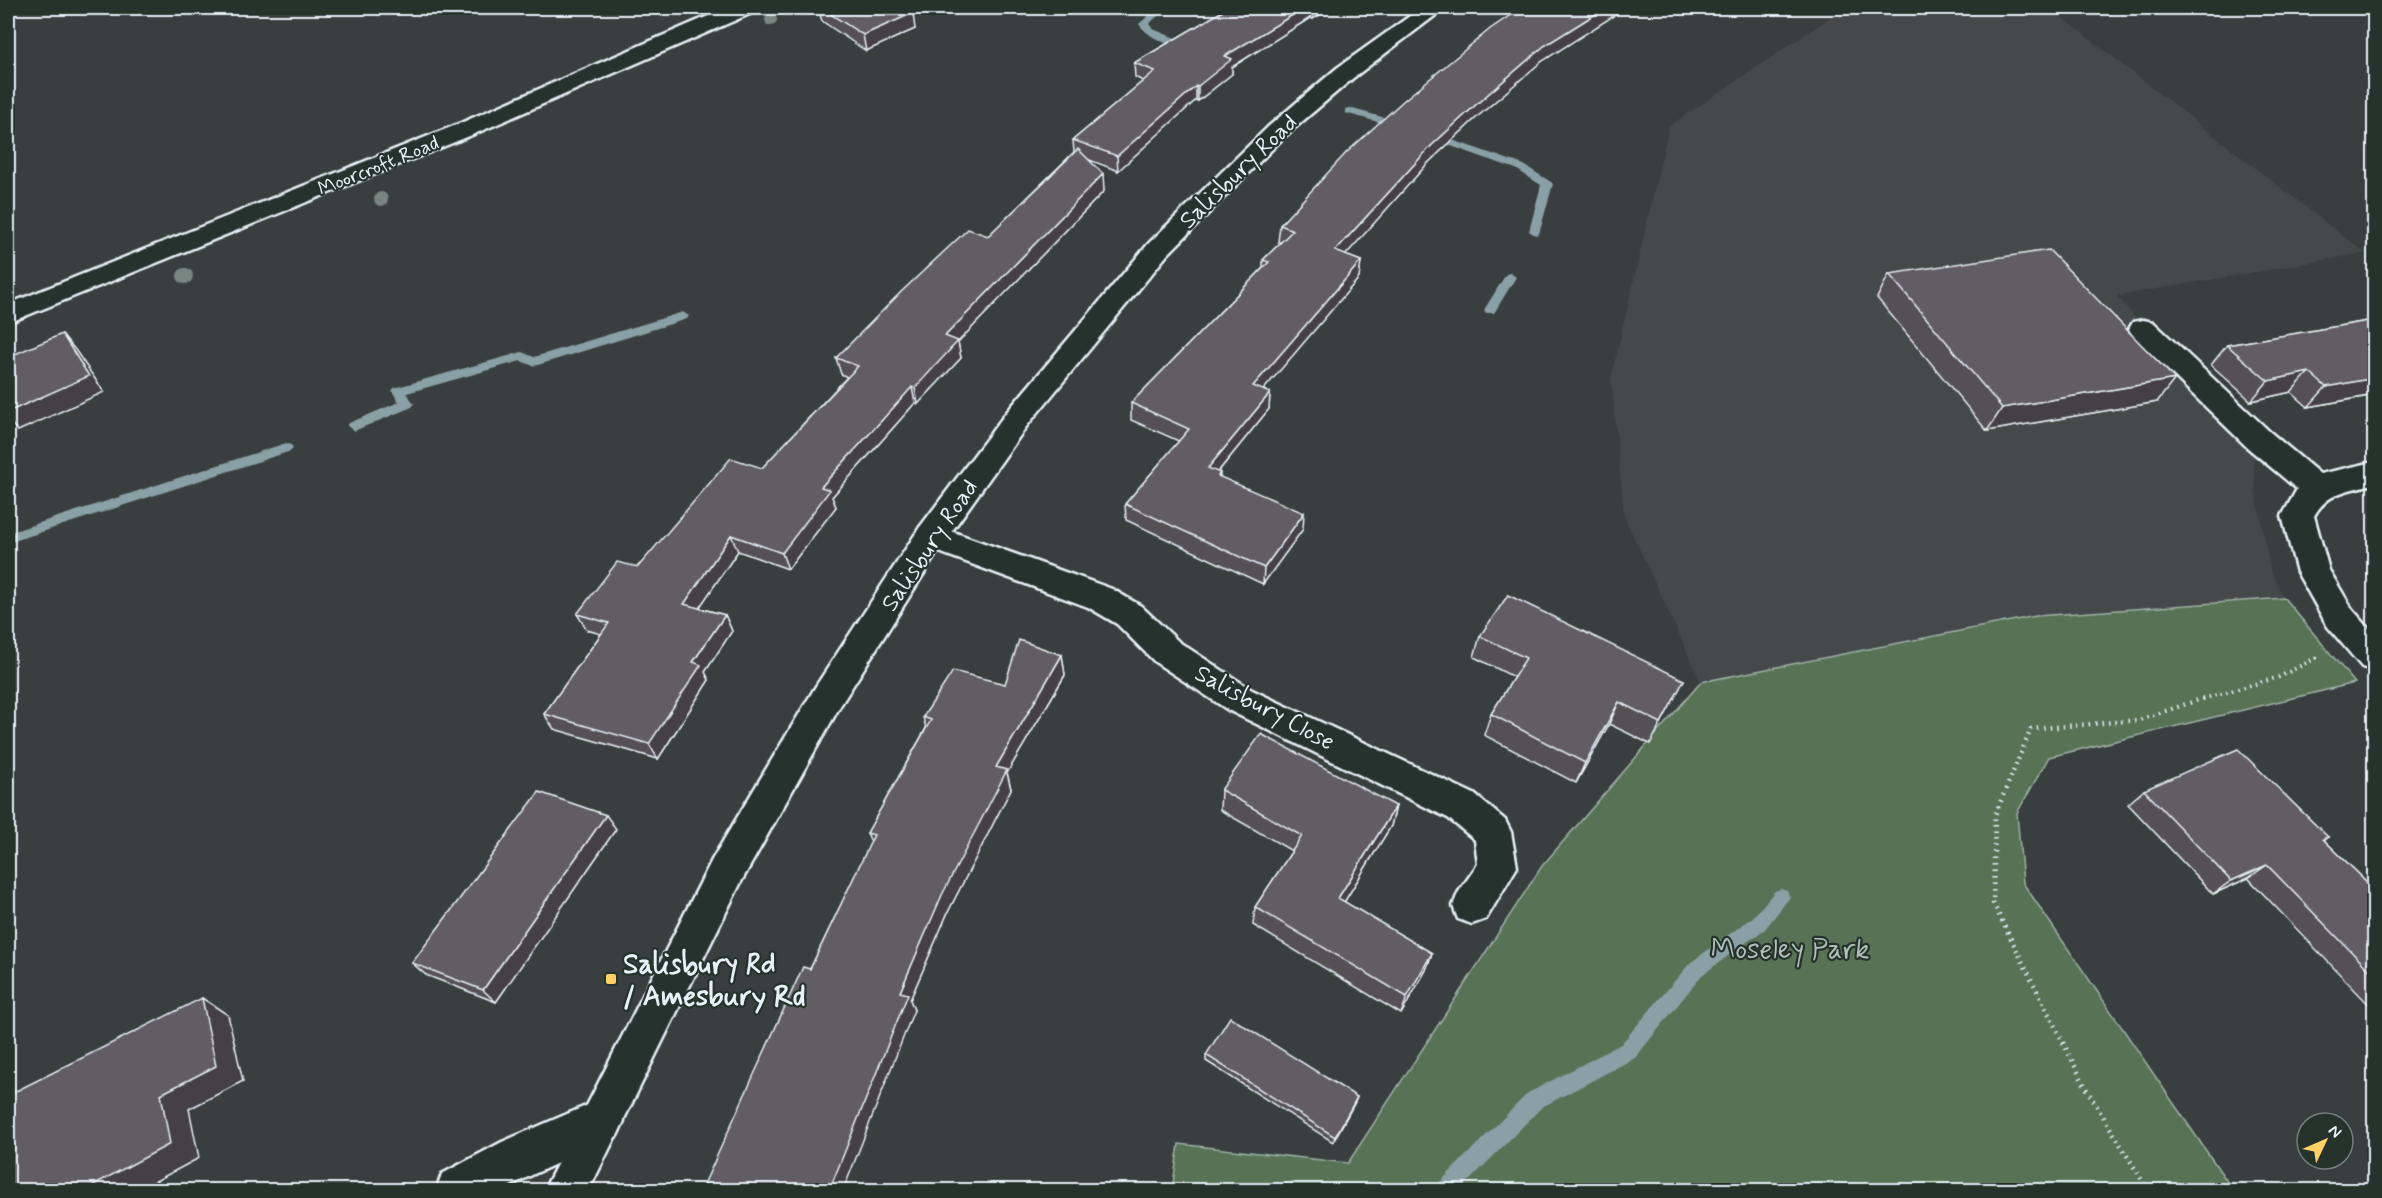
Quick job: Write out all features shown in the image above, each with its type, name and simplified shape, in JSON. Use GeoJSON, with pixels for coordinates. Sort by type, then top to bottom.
{"type":"FeatureCollection","features":[{"type":"Feature","properties":{"kind":"street","name":"Moorcroft Road"},"geometry":{"type":"LineString","coordinates":[[8,314],[464,130],[744,8]]}},
{"type":"Feature","properties":{"kind":"street","name":"Salisbury Road"},"geometry":{"type":"LineString","coordinates":[[566,1191],[727,870],[828,696],[931,536],[1016,420],[1158,249],[1276,132],[1346,73],[1434,8]]}},
{"type":"Feature","properties":{"kind":"street"},"geometry":{"type":"LineString","coordinates":[[2143,329],[2259,440],[2319,490]]}},
{"type":"Feature","properties":{"kind":"street"},"geometry":{"type":"LineString","coordinates":[[2374,473],[2330,482],[2309,496],[2298,516],[2313,572],[2340,618],[2374,657]]}},
{"type":"Feature","properties":{"kind":"street","name":"Salisbury Close"},"geometry":{"type":"LineString","coordinates":[[931,536],[1100,598],[1128,615],[1167,652],[1240,700],[1461,807],[1492,832],[1498,867],[1472,906]]}},
{"type":"Feature","properties":{"kind":"street"},"geometry":{"type":"LineString","coordinates":[[458,1191],[518,1158],[602,1121]]}},
{"type":"Feature","properties":{"kind":"path"},"geometry":{"type":"LineString","coordinates":[[2148,1191],[2087,1090],[1993,903],[1995,815],[2031,729],[2139,720],[2218,693],[2279,677],[2316,658],[2306,625],[2340,618]]}},
{"type":"Feature","properties":{"kind":"shaded area"},"geometry":{"type":"Polygon","coordinates":[[[1844,8],[2050,8],[2365,253],[2117,296],[2253,453],[2256,493],[2270,569],[2284,598],[2036,616],[1701,682],[1624,516],[1611,378],[1669,126],[1844,8]]]}},
{"type":"Feature","properties":{"kind":"green space","name":"Moseley Park"},"geometry":{"type":"Polygon","coordinates":[[[2284,598],[2355,683],[2049,757],[2017,813],[2023,883],[2233,1190],[1172,1190],[1179,1144],[1348,1163],[1542,866],[1701,682],[2036,616],[2284,598]]]}},
{"type":"Feature","properties":{"kind":"building"},"geometry":{"type":"Polygon","coordinates":[[[821,8],[903,8],[913,13],[863,35],[821,8]]]}},
{"type":"Feature","properties":{"kind":"building"},"geometry":{"type":"Polygon","coordinates":[[[1228,8],[1304,8],[1225,56],[1232,59],[1196,86],[1117,156],[1073,140],[1155,71],[1134,63],[1228,8]]]}},
{"type":"Feature","properties":{"kind":"building"},"geometry":{"type":"Polygon","coordinates":[[[1521,8],[1605,8],[1544,46],[1480,101],[1431,146],[1335,251],[1361,261],[1253,386],[1270,393],[1208,468],[1220,473],[1218,476],[1304,513],[1264,568],[1125,504],[1189,429],[1131,403],[1269,262],[1263,260],[1293,230],[1280,225],[1346,153],[1403,101],[1490,29],[1521,8]]]}},
{"type":"Feature","properties":{"kind":"building"},"geometry":{"type":"Polygon","coordinates":[[[1078,149],[1103,174],[945,336],[958,341],[915,388],[912,387],[821,487],[830,490],[782,553],[731,535],[684,604],[725,615],[693,662],[701,665],[649,744],[544,714],[609,623],[577,614],[617,562],[638,567],[731,458],[762,468],[858,366],[836,358],[901,292],[968,229],[988,236],[1078,149]]]}},
{"type":"Feature","properties":{"kind":"building"},"geometry":{"type":"Polygon","coordinates":[[[2049,250],[2175,379],[2002,408],[1889,274],[2049,250]]]}},
{"type":"Feature","properties":{"kind":"building"},"geometry":{"type":"Polygon","coordinates":[[[2374,320],[2374,378],[2326,387],[2309,372],[2268,381],[2227,345],[2374,320]]]}},
{"type":"Feature","properties":{"kind":"building"},"geometry":{"type":"Polygon","coordinates":[[[62,334],[89,376],[8,412],[8,357],[62,334]]]}},
{"type":"Feature","properties":{"kind":"building"},"geometry":{"type":"Polygon","coordinates":[[[1508,595],[1684,680],[1661,723],[1619,702],[1585,763],[1491,714],[1526,658],[1480,636],[1508,595]]]}},
{"type":"Feature","properties":{"kind":"building"},"geometry":{"type":"Polygon","coordinates":[[[1019,640],[1062,655],[996,767],[1007,770],[942,895],[900,992],[908,994],[829,1191],[701,1191],[803,967],[810,969],[874,835],[867,833],[931,720],[923,717],[953,671],[1005,684],[1019,640]]]}},
{"type":"Feature","properties":{"kind":"building"},"geometry":{"type":"Polygon","coordinates":[[[1261,734],[1396,806],[1338,898],[1432,953],[1407,997],[1255,907],[1302,836],[1221,790],[1261,734]]]}},
{"type":"Feature","properties":{"kind":"building"},"geometry":{"type":"Polygon","coordinates":[[[2238,749],[2328,837],[2323,839],[2374,889],[2374,975],[2267,865],[2231,881],[2144,790],[2238,749]]]}},
{"type":"Feature","properties":{"kind":"building"},"geometry":{"type":"Polygon","coordinates":[[[539,792],[606,815],[483,990],[412,963],[539,792]]]}},
{"type":"Feature","properties":{"kind":"building"},"geometry":{"type":"Polygon","coordinates":[[[202,998],[216,1066],[161,1094],[170,1144],[82,1191],[8,1191],[8,1095],[202,998]]]}},
{"type":"Feature","properties":{"kind":"building"},"geometry":{"type":"Polygon","coordinates":[[[1230,1017],[1357,1097],[1335,1137],[1206,1055],[1230,1017]]]}},
{"type":"Feature","properties":{"kind":"waterway"},"geometry":{"type":"LineString","coordinates":[[1162,8],[1144,24],[1149,31],[1181,44]]}},
{"type":"Feature","properties":{"kind":"waterway"},"geometry":{"type":"LineString","coordinates":[[1349,111],[1400,125]]}},
{"type":"Feature","properties":{"kind":"waterway"},"geometry":{"type":"LineString","coordinates":[[1432,136],[1520,167],[1547,184],[1535,231]]}},
{"type":"Feature","properties":{"kind":"waterway"},"geometry":{"type":"LineString","coordinates":[[1490,310],[1510,277]]}},
{"type":"Feature","properties":{"kind":"waterway"},"geometry":{"type":"LineString","coordinates":[[354,426],[407,404],[399,391],[522,356],[533,362],[683,316]]}},
{"type":"Feature","properties":{"kind":"waterway"},"geometry":{"type":"LineString","coordinates":[[8,538],[286,448]]}},
{"type":"Feature","properties":{"kind":"waterway"},"geometry":{"type":"LineString","coordinates":[[1446,1190],[1535,1100],[1628,1051],[1696,969],[1759,923],[1781,897]]}},
{"type":"Feature","properties":{"kind":"place","name":"Salisbury Rd / Amesbury Rd"},"geometry":{"type":"Point","coordinates":[611,979]}}]}
